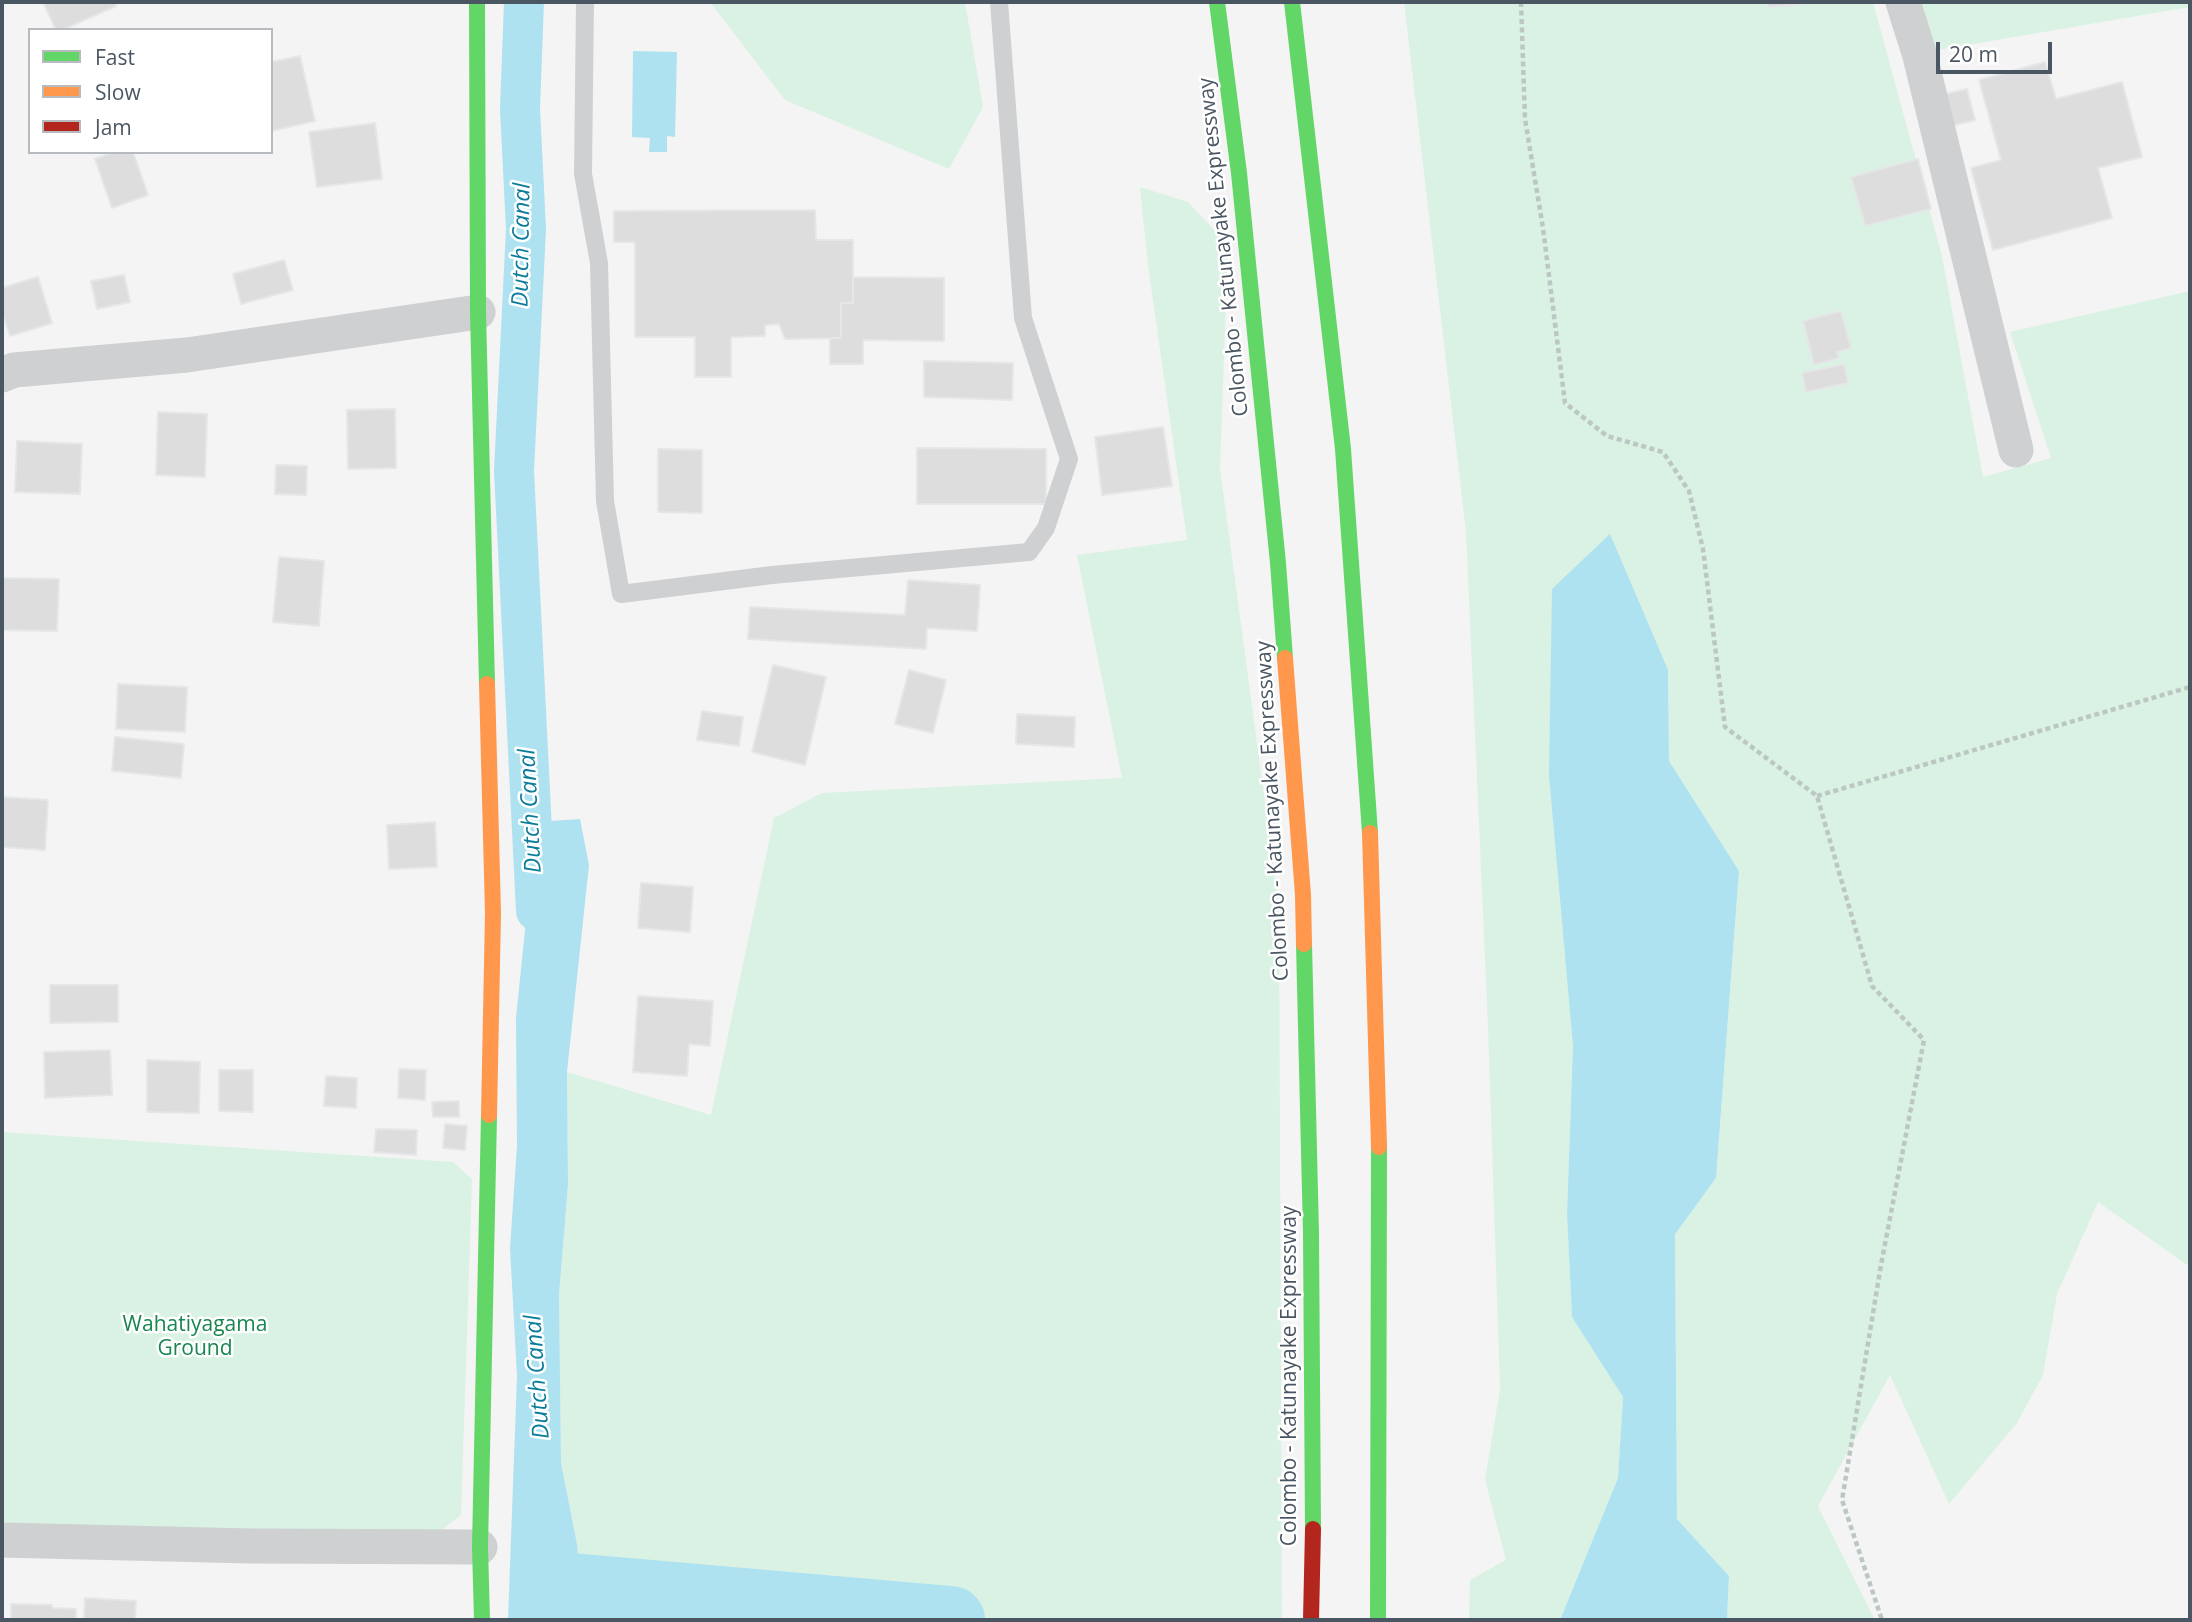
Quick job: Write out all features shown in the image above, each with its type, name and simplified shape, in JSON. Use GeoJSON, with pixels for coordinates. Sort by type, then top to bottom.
{"type":"FeatureCollection","features":[{"type":"Feature","properties":{"kind":"main road"},"geometry":{"type":"LineString","coordinates":[[477,2],[478,312],[493,912],[480,1547],[482,1620]]}},
{"type":"Feature","properties":{"kind":"main road","name":"Colombo - Katunayake Expressway"},"geometry":{"type":"LineString","coordinates":[[1217,2],[1239,173],[1277,550],[1303,895],[1311,1233],[1311,1620]]}},
{"type":"Feature","properties":{"kind":"main road"},"geometry":{"type":"LineString","coordinates":[[1292,2],[1343,449],[1372,861],[1380,1199],[1378,1620]]}},
{"type":"Feature","properties":{"kind":"street"},"geometry":{"type":"LineString","coordinates":[[1903,2],[1920,56],[2016,450]]}},
{"type":"Feature","properties":{"kind":"street"},"geometry":{"type":"LineString","coordinates":[[2,375],[13,370],[187,355],[478,312]]}},
{"type":"Feature","properties":{"kind":"street"},"geometry":{"type":"LineString","coordinates":[[2,1540],[480,1547]]}},
{"type":"Feature","properties":{"kind":"lane"},"geometry":{"type":"LineString","coordinates":[[584,2],[583,174],[599,263],[605,501],[621,594],[772,575],[1029,552],[1046,528],[1069,459],[1023,318],[999,2]]}},
{"type":"Feature","properties":{"kind":"path"},"geometry":{"type":"LineString","coordinates":[[1521,2],[1525,119],[1565,402],[1607,436],[1663,452],[1689,491],[1703,549],[1725,727],[1817,796],[1872,986],[1924,1040],[1881,1265],[1842,1500],[1882,1620]]}},
{"type":"Feature","properties":{"kind":"path"},"geometry":{"type":"LineString","coordinates":[[1817,796],[2190,687]]}},
{"type":"Feature","properties":{"kind":"green space"},"geometry":{"type":"Polygon","coordinates":[[[710,2],[965,2],[983,107],[949,169],[785,100],[710,2]]]}},
{"type":"Feature","properties":{"kind":"green space"},"geometry":{"type":"Polygon","coordinates":[[[1404,2],[1873,2],[1942,256],[1983,477],[2051,458],[2010,332],[2190,291],[2190,1267],[2098,1202],[2057,1294],[2043,1375],[2017,1423],[1949,1504],[1890,1375],[1818,1506],[1875,1620],[1727,1620],[1729,1576],[1677,1519],[1675,1233],[1716,1178],[1739,871],[1669,761],[1668,670],[1573,1045],[1567,1214],[1572,1316],[1623,1397],[1618,1478],[1560,1620],[1469,1620],[1470,1580],[1506,1560],[1485,1480],[1500,1389],[1488,1026],[1466,532],[1404,2]]]}},
{"type":"Feature","properties":{"kind":"green space"},"geometry":{"type":"Polygon","coordinates":[[[1919,2],[2190,2],[2190,7],[1932,51],[1919,2]]]}},
{"type":"Feature","properties":{"kind":"green space"},"geometry":{"type":"Polygon","coordinates":[[[1140,187],[1188,202],[1228,245],[1220,468],[1279,907],[1282,1620],[576,1620],[582,1602],[577,1544],[561,1463],[559,1295],[568,1185],[567,1072],[711,1115],[774,818],[822,793],[1122,778],[1077,555],[1187,540],[1148,265],[1140,187]]]}},
{"type":"Feature","properties":{"kind":"green space","name":"Wahatiyagama Ground"},"geometry":{"type":"Polygon","coordinates":[[[2,1132],[453,1162],[472,1179],[461,1515],[439,1532],[2,1529],[2,1132]]]}},
{"type":"Feature","properties":{"kind":"water"},"geometry":{"type":"Polygon","coordinates":[[[633,51],[677,52],[675,137],[667,136],[667,152],[649,152],[650,138],[632,137],[633,51]]]}},
{"type":"Feature","properties":{"kind":"water"},"geometry":{"type":"Polygon","coordinates":[[[1610,534],[1668,670],[1669,761],[1739,871],[1716,1178],[1675,1234],[1677,1519],[1729,1576],[1727,1620],[1560,1620],[1618,1478],[1623,1397],[1572,1317],[1567,1214],[1573,1045],[1549,775],[1552,589],[1610,534]]]}},
{"type":"Feature","properties":{"kind":"water"},"geometry":{"type":"Polygon","coordinates":[[[580,819],[589,865],[567,1072],[568,1185],[559,1295],[561,1463],[577,1544],[582,1602],[576,1620],[508,1620],[517,1376],[510,1248],[517,1146],[516,1018],[536,822],[580,819]]]}},
{"type":"Feature","properties":{"kind":"building"},"geometry":{"type":"Polygon","coordinates":[[[43,2],[114,2],[116,6],[66,28],[55,28],[43,2]]]}},
{"type":"Feature","properties":{"kind":"building"},"geometry":{"type":"Polygon","coordinates":[[[1768,2],[1805,2],[1805,4],[1768,7],[1768,2]]]}},
{"type":"Feature","properties":{"kind":"building"},"geometry":{"type":"Polygon","coordinates":[[[300,56],[315,121],[273,131],[273,62],[300,56]]]}},
{"type":"Feature","properties":{"kind":"building"},"geometry":{"type":"Polygon","coordinates":[[[2045,62],[2056,99],[2122,82],[2142,157],[2098,168],[2112,218],[1993,250],[1971,168],[2001,160],[1979,80],[2045,62]]]}},
{"type":"Feature","properties":{"kind":"building"},"geometry":{"type":"Polygon","coordinates":[[[1967,89],[1975,120],[1951,126],[1942,95],[1967,89]]]}},
{"type":"Feature","properties":{"kind":"building"},"geometry":{"type":"Polygon","coordinates":[[[375,123],[382,179],[317,187],[309,132],[375,123]]]}},
{"type":"Feature","properties":{"kind":"building"},"geometry":{"type":"Polygon","coordinates":[[[109,154],[134,154],[148,195],[112,208],[95,159],[109,154]]]}},
{"type":"Feature","properties":{"kind":"building"},"geometry":{"type":"Polygon","coordinates":[[[1918,159],[1931,209],[1865,226],[1851,177],[1918,159]]]}},
{"type":"Feature","properties":{"kind":"building"},"geometry":{"type":"Polygon","coordinates":[[[815,210],[816,240],[853,240],[853,303],[841,303],[841,338],[785,339],[779,324],[765,325],[765,336],[731,337],[731,377],[695,377],[695,337],[635,337],[635,242],[614,242],[614,211],[815,210]]]}},
{"type":"Feature","properties":{"kind":"building"},"geometry":{"type":"Polygon","coordinates":[[[284,260],[293,290],[241,304],[233,274],[284,260]]]}},
{"type":"Feature","properties":{"kind":"building"},"geometry":{"type":"Polygon","coordinates":[[[124,275],[130,302],[97,309],[91,281],[124,275]]]}},
{"type":"Feature","properties":{"kind":"building"},"geometry":{"type":"Polygon","coordinates":[[[38,277],[52,323],[10,336],[2,312],[2,288],[38,277]]]}},
{"type":"Feature","properties":{"kind":"building"},"geometry":{"type":"Polygon","coordinates":[[[853,277],[944,278],[944,341],[863,340],[863,364],[830,364],[830,338],[841,338],[841,303],[853,303],[853,277]]]}},
{"type":"Feature","properties":{"kind":"building"},"geometry":{"type":"Polygon","coordinates":[[[1841,311],[1851,348],[1837,352],[1839,358],[1814,365],[1803,321],[1841,311]]]}},
{"type":"Feature","properties":{"kind":"building"},"geometry":{"type":"Polygon","coordinates":[[[924,361],[1013,363],[1012,400],[924,397],[924,361]]]}},
{"type":"Feature","properties":{"kind":"building"},"geometry":{"type":"Polygon","coordinates":[[[1844,364],[1848,383],[1806,392],[1802,373],[1844,364]]]}},
{"type":"Feature","properties":{"kind":"building"},"geometry":{"type":"Polygon","coordinates":[[[395,409],[396,468],[348,469],[347,410],[395,409]]]}},
{"type":"Feature","properties":{"kind":"building"},"geometry":{"type":"Polygon","coordinates":[[[158,412],[207,414],[205,477],[156,475],[158,412]]]}},
{"type":"Feature","properties":{"kind":"building"},"geometry":{"type":"Polygon","coordinates":[[[1163,427],[1172,486],[1102,495],[1095,437],[1163,427]]]}},
{"type":"Feature","properties":{"kind":"building"},"geometry":{"type":"Polygon","coordinates":[[[17,441],[82,444],[80,494],[15,492],[17,441]]]}},
{"type":"Feature","properties":{"kind":"building"},"geometry":{"type":"Polygon","coordinates":[[[917,448],[1046,449],[1046,504],[917,504],[917,448]]]}},
{"type":"Feature","properties":{"kind":"building"},"geometry":{"type":"Polygon","coordinates":[[[658,449],[702,450],[702,513],[658,512],[658,449]]]}},
{"type":"Feature","properties":{"kind":"building"},"geometry":{"type":"Polygon","coordinates":[[[276,465],[307,466],[306,495],[275,494],[276,465]]]}},
{"type":"Feature","properties":{"kind":"building"},"geometry":{"type":"Polygon","coordinates":[[[279,557],[324,561],[319,626],[273,622],[279,557]]]}},
{"type":"Feature","properties":{"kind":"building"},"geometry":{"type":"Polygon","coordinates":[[[2,578],[59,579],[57,631],[2,630],[2,578]]]}},
{"type":"Feature","properties":{"kind":"building"},"geometry":{"type":"Polygon","coordinates":[[[908,580],[980,585],[977,631],[927,628],[926,649],[748,639],[750,607],[905,615],[908,580]]]}},
{"type":"Feature","properties":{"kind":"building"},"geometry":{"type":"Polygon","coordinates":[[[773,665],[826,677],[805,765],[752,752],[773,665]]]}},
{"type":"Feature","properties":{"kind":"building"},"geometry":{"type":"Polygon","coordinates":[[[909,670],[946,680],[933,733],[895,724],[909,670]]]}},
{"type":"Feature","properties":{"kind":"building"},"geometry":{"type":"Polygon","coordinates":[[[118,684],[187,687],[185,732],[116,729],[118,684]]]}},
{"type":"Feature","properties":{"kind":"building"},"geometry":{"type":"Polygon","coordinates":[[[702,711],[743,717],[739,746],[697,740],[702,711]]]}},
{"type":"Feature","properties":{"kind":"building"},"geometry":{"type":"Polygon","coordinates":[[[1017,714],[1075,717],[1074,747],[1016,744],[1017,714]]]}},
{"type":"Feature","properties":{"kind":"building"},"geometry":{"type":"Polygon","coordinates":[[[115,737],[184,744],[181,778],[112,771],[115,737]]]}},
{"type":"Feature","properties":{"kind":"building"},"geometry":{"type":"Polygon","coordinates":[[[2,797],[48,800],[45,850],[2,847],[2,797]]]}},
{"type":"Feature","properties":{"kind":"building"},"geometry":{"type":"Polygon","coordinates":[[[435,822],[437,867],[389,869],[387,825],[435,822]]]}},
{"type":"Feature","properties":{"kind":"building"},"geometry":{"type":"Polygon","coordinates":[[[641,883],[693,887],[690,932],[638,928],[641,883]]]}},
{"type":"Feature","properties":{"kind":"building"},"geometry":{"type":"Polygon","coordinates":[[[50,985],[118,985],[118,1022],[50,1023],[50,985]]]}},
{"type":"Feature","properties":{"kind":"building"},"geometry":{"type":"Polygon","coordinates":[[[638,996],[713,1001],[710,1046],[689,1044],[687,1076],[633,1072],[638,996]]]}},
{"type":"Feature","properties":{"kind":"building"},"geometry":{"type":"Polygon","coordinates":[[[110,1050],[112,1095],[45,1098],[44,1052],[110,1050]]]}},
{"type":"Feature","properties":{"kind":"building"},"geometry":{"type":"Polygon","coordinates":[[[147,1060],[200,1062],[199,1113],[147,1112],[147,1060]]]}},
{"type":"Feature","properties":{"kind":"building"},"geometry":{"type":"Polygon","coordinates":[[[399,1069],[426,1070],[425,1100],[398,1098],[399,1069]]]}},
{"type":"Feature","properties":{"kind":"building"},"geometry":{"type":"Polygon","coordinates":[[[219,1070],[253,1070],[253,1112],[219,1111],[219,1070]]]}},
{"type":"Feature","properties":{"kind":"building"},"geometry":{"type":"Polygon","coordinates":[[[326,1076],[357,1078],[356,1108],[324,1106],[326,1076]]]}},
{"type":"Feature","properties":{"kind":"building"},"geometry":{"type":"Polygon","coordinates":[[[459,1101],[459,1117],[433,1117],[432,1102],[459,1101]]]}},
{"type":"Feature","properties":{"kind":"building"},"geometry":{"type":"Polygon","coordinates":[[[445,1124],[467,1126],[465,1150],[443,1148],[445,1124]]]}},
{"type":"Feature","properties":{"kind":"building"},"geometry":{"type":"Polygon","coordinates":[[[376,1129],[417,1130],[416,1155],[374,1152],[376,1129]]]}},
{"type":"Feature","properties":{"kind":"building"},"geometry":{"type":"Polygon","coordinates":[[[85,1598],[136,1601],[135,1620],[84,1620],[85,1598]]]}},
{"type":"Feature","properties":{"kind":"building"},"geometry":{"type":"Polygon","coordinates":[[[11,1604],[52,1605],[52,1608],[76,1609],[76,1620],[11,1620],[11,1604]]]}},
{"type":"Feature","properties":{"kind":"waterway","name":"Dutch Canal"},"geometry":{"type":"LineString","coordinates":[[524,2],[520,109],[526,229],[514,471],[536,911]]}},
{"type":"Feature","properties":{"kind":"waterway"},"geometry":{"type":"LineString","coordinates":[[549,1585],[951,1620]]}},
{"type":"Feature","properties":{"kind":"traffic: fast"},"geometry":{"type":"LineString","coordinates":[[477,2],[478,312],[487,684]]}},
{"type":"Feature","properties":{"kind":"traffic: fast"},"geometry":{"type":"LineString","coordinates":[[1217,2],[1239,173],[1285,658]]}},
{"type":"Feature","properties":{"kind":"traffic: fast"},"geometry":{"type":"LineString","coordinates":[[1292,2],[1343,449],[1370,833]]}},
{"type":"Feature","properties":{"kind":"traffic: fast"},"geometry":{"type":"LineString","coordinates":[[1304,944],[1311,1233],[1313,1529]]}},
{"type":"Feature","properties":{"kind":"traffic: fast"},"geometry":{"type":"LineString","coordinates":[[482,1620],[480,1547],[489,1115]]}},
{"type":"Feature","properties":{"kind":"traffic: fast"},"geometry":{"type":"LineString","coordinates":[[1378,1620],[1379,1147]]}},
{"type":"Feature","properties":{"kind":"traffic: slow"},"geometry":{"type":"LineString","coordinates":[[1285,658],[1303,895],[1304,944]]}},
{"type":"Feature","properties":{"kind":"traffic: slow"},"geometry":{"type":"LineString","coordinates":[[487,684],[493,913],[489,1115]]}},
{"type":"Feature","properties":{"kind":"traffic: slow"},"geometry":{"type":"LineString","coordinates":[[1370,833],[1379,1147]]}},
{"type":"Feature","properties":{"kind":"traffic: jam"},"geometry":{"type":"LineString","coordinates":[[1311,1620],[1313,1529]]}}]}
